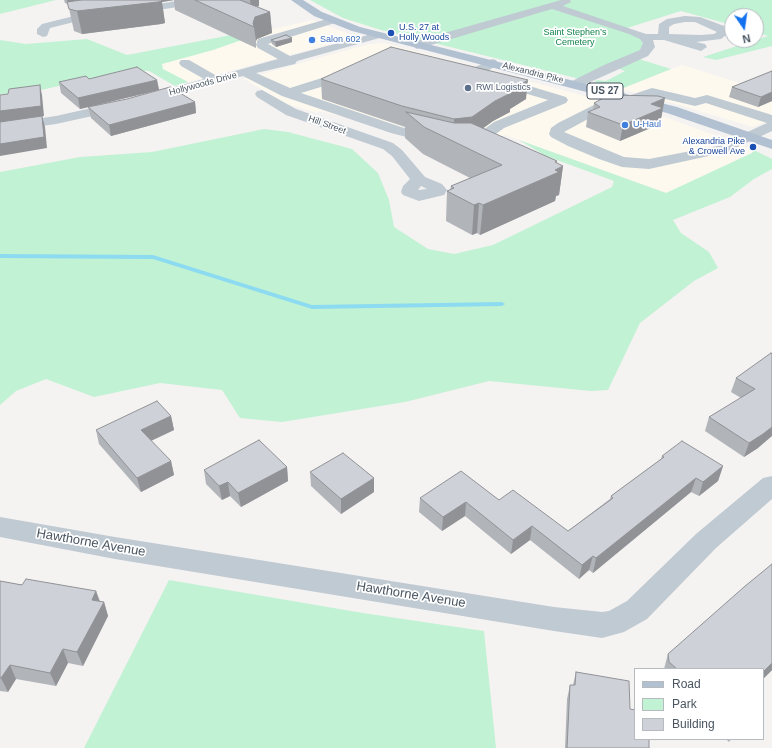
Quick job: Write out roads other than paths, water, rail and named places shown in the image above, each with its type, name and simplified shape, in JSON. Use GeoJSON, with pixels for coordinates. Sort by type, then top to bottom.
{"type":"FeatureCollection","features":[{"type":"Feature","properties":{"kind":"main road","name":"Alexandria Pike"},"geometry":{"type":"LineString","coordinates":[[296,0],[318,14],[380,35],[577,84],[694,116],[772,145]]}},
{"type":"Feature","properties":{"kind":"street"},"geometry":{"type":"LineString","coordinates":[[119,11],[138,4],[140,7],[203,0]]}},
{"type":"Feature","properties":{"kind":"street"},"geometry":{"type":"LineString","coordinates":[[417,44],[573,0]]}},
{"type":"Feature","properties":{"kind":"street"},"geometry":{"type":"LineString","coordinates":[[43,34],[43,29],[46,26],[82,17],[151,5]]}},
{"type":"Feature","properties":{"kind":"street"},"geometry":{"type":"LineString","coordinates":[[552,6],[633,32],[644,37],[664,37],[701,47]]}},
{"type":"Feature","properties":{"kind":"street"},"geometry":{"type":"LineString","coordinates":[[291,61],[266,48],[262,45],[262,41],[334,20]]}},
{"type":"Feature","properties":{"kind":"street","name":"Hollywoods Drive"},"geometry":{"type":"LineString","coordinates":[[0,128],[98,112],[291,61],[380,35]]}},
{"type":"Feature","properties":{"kind":"street"},"geometry":{"type":"LineString","coordinates":[[577,84],[608,68],[644,53],[649,47],[649,43],[644,37]]}},
{"type":"Feature","properties":{"kind":"street","name":"Hill Street"},"geometry":{"type":"LineString","coordinates":[[185,63],[223,79],[291,112],[388,146],[397,153],[419,180]]}},
{"type":"Feature","properties":{"kind":"street"},"geometry":{"type":"LineString","coordinates":[[472,74],[492,63]]}},
{"type":"Feature","properties":{"kind":"street"},"geometry":{"type":"LineString","coordinates":[[287,93],[361,70]]}},
{"type":"Feature","properties":{"kind":"street"},"geometry":{"type":"LineString","coordinates":[[457,71],[561,100],[591,111]]}},
{"type":"Feature","properties":{"kind":"street"},"geometry":{"type":"LineString","coordinates":[[246,73],[287,93],[396,130],[458,145],[476,142],[490,130],[561,100]]}},
{"type":"Feature","properties":{"kind":"street"},"geometry":{"type":"LineString","coordinates":[[265,82],[280,78]]}},
{"type":"Feature","properties":{"kind":"street"},"geometry":{"type":"LineString","coordinates":[[772,120],[707,99],[695,102],[652,92],[626,97],[591,111],[563,126],[556,131],[556,134],[573,144],[622,162],[649,164],[675,160],[722,149],[772,126]]}},
{"type":"Feature","properties":{"kind":"street","name":"Hawthorne Avenue"},"geometry":{"type":"LineString","coordinates":[[0,527],[115,548],[554,619],[602,625],[614,623],[637,610],[706,541],[772,485]]}},
{"type":"Feature","properties":{"kind":"waterway"},"geometry":{"type":"LineString","coordinates":[[0,256],[153,257],[312,307],[502,304]]}},
{"type":"Feature","properties":{"kind":"place","name":"U.S. 27 at Holly Woods"},"geometry":{"type":"Point","coordinates":[391,33]}},
{"type":"Feature","properties":{"kind":"place","name":"Salon 602"},"geometry":{"type":"Point","coordinates":[312,40]}},
{"type":"Feature","properties":{"kind":"place","name":"RWI Logistics"},"geometry":{"type":"Point","coordinates":[468,88]}},
{"type":"Feature","properties":{"kind":"place","name":"U-Haul"},"geometry":{"type":"Point","coordinates":[625,125]}},
{"type":"Feature","properties":{"kind":"place","name":"Alexandria Pike & Crowell Ave"},"geometry":{"type":"Point","coordinates":[753,147]}},
{"type":"Feature","properties":{"kind":"park label","name":"Saint Stephen’s Cemetery"},"geometry":{"type":"Point","coordinates":[575,38]}}]}
